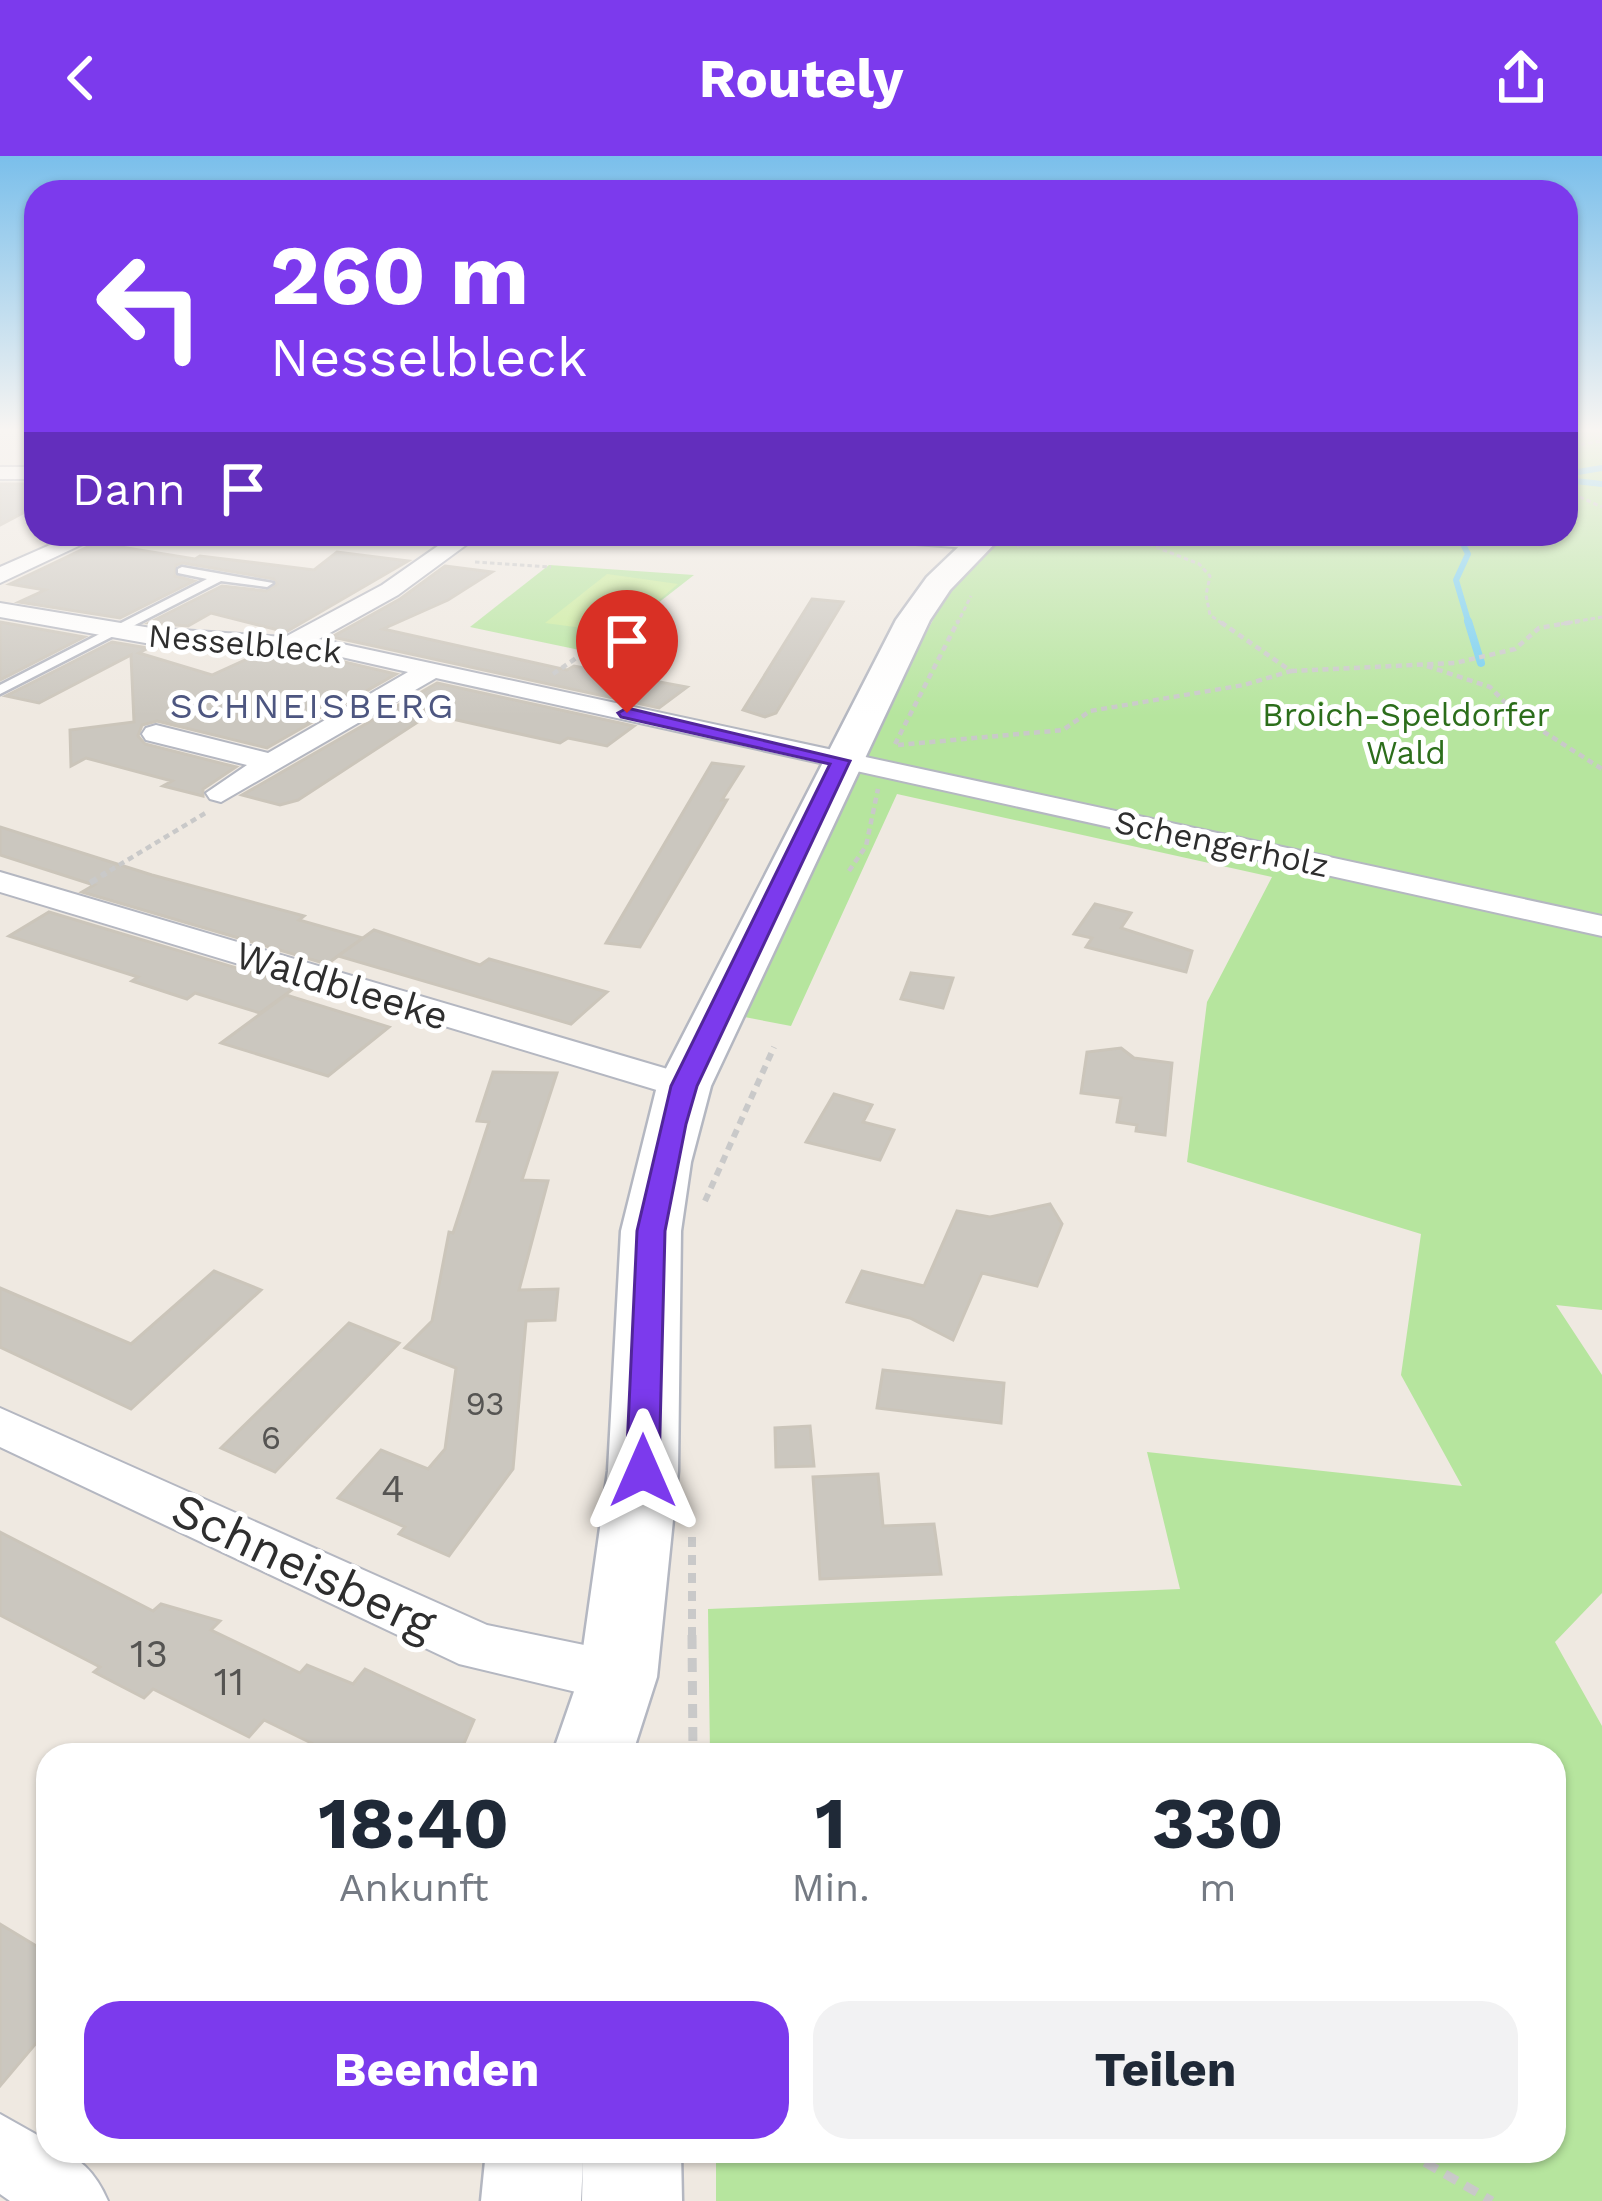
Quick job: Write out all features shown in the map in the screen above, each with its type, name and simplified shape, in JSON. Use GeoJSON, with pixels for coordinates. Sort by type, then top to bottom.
{"type":"FeatureCollection","features":[{"type":"Feature","properties":{"kind":"street"},"geometry":{"type":"LineString","coordinates":[[0,576],[66,546]]}},
{"type":"Feature","properties":{"kind":"street"},"geometry":{"type":"LineString","coordinates":[[293,643],[454,546]]}},
{"type":"Feature","properties":{"kind":"street"},"geometry":{"type":"LineString","coordinates":[[596,1743],[618,1677],[643,1471],[651,1231],[663,1162],[684,1086],[872,759],[913,620],[938,584],[973,549]]}},
{"type":"Feature","properties":{"kind":"street","name":"Nesselbleck"},"geometry":{"type":"LineString","coordinates":[[0,610],[169,638],[293,643],[872,759]]}},
{"type":"Feature","properties":{"kind":"street"},"geometry":{"type":"LineString","coordinates":[[221,793],[430,670]]}},
{"type":"Feature","properties":{"kind":"street"},"geometry":{"type":"LineString","coordinates":[[156,734],[274,763]]}},
{"type":"Feature","properties":{"kind":"street","name":"Schengerholz"},"geometry":{"type":"LineString","coordinates":[[872,759],[1602,926]]}},
{"type":"Feature","properties":{"kind":"street","name":"Waldbleeke"},"geometry":{"type":"LineString","coordinates":[[0,881],[684,1086]]}},
{"type":"Feature","properties":{"kind":"street","name":"Schneisberg"},"geometry":{"type":"LineString","coordinates":[[0,1426],[479,1648],[618,1677]]}},
{"type":"Feature","properties":{"kind":"street"},"geometry":{"type":"LineString","coordinates":[[618,1677],[624,1743]]}},
{"type":"Feature","properties":{"kind":"street"},"geometry":{"type":"LineString","coordinates":[[0,2150],[71,2201]]}},
{"type":"Feature","properties":{"kind":"street"},"geometry":{"type":"LineString","coordinates":[[531,2201],[534,2163]]}},
{"type":"Feature","properties":{"kind":"street"},"geometry":{"type":"LineString","coordinates":[[632,2163],[632,2201]]}},
{"type":"Feature","properties":{"kind":"lane"},"geometry":{"type":"LineString","coordinates":[[182,571],[267,583]]}},
{"type":"Feature","properties":{"kind":"lane"},"geometry":{"type":"LineString","coordinates":[[0,689],[219,578]]}},
{"type":"Feature","properties":{"kind":"path"},"geometry":{"type":"LineString","coordinates":[[1153,546],[1199,564],[1210,576],[1206,596],[1210,615],[1291,671]]}},
{"type":"Feature","properties":{"kind":"path"},"geometry":{"type":"LineString","coordinates":[[849,871],[866,846],[872,759],[973,549]]}},
{"type":"Feature","properties":{"kind":"path"},"geometry":{"type":"LineString","coordinates":[[436,560],[551,567]]}},
{"type":"Feature","properties":{"kind":"path"},"geometry":{"type":"LineString","coordinates":[[872,759],[1063,730],[1090,711],[1244,685],[1291,671],[1479,659],[1515,649],[1539,628],[1601,618]]}},
{"type":"Feature","properties":{"kind":"path"},"geometry":{"type":"LineString","coordinates":[[525,691],[614,632]]}},
{"type":"Feature","properties":{"kind":"path"},"geometry":{"type":"LineString","coordinates":[[1425,665],[1490,687],[1516,715],[1602,769]]}},
{"type":"Feature","properties":{"kind":"path"},"geometry":{"type":"LineString","coordinates":[[61,900],[223,802],[221,793]]}},
{"type":"Feature","properties":{"kind":"path"},"geometry":{"type":"LineString","coordinates":[[700,1213],[774,1047]]}},
{"type":"Feature","properties":{"kind":"path"},"geometry":{"type":"LineString","coordinates":[[692,1518],[693,1743]]}},
{"type":"Feature","properties":{"kind":"path"},"geometry":{"type":"LineString","coordinates":[[1426,2163],[1492,2201]]}},
{"type":"Feature","properties":{"kind":"green space","name":"Broich-Speldorfer Wald"},"geometry":{"type":"Polygon","coordinates":[[[1578,525],[1602,525],[1602,1310],[1556,1305],[1602,1375],[1602,1593],[1555,1642],[1602,1726],[1602,2201],[716,2201],[716,2163],[1566,2163],[1566,1743],[710,1743],[708,1609],[1180,1589],[1147,1452],[1462,1486],[1401,1375],[1421,1234],[1187,1162],[1207,1002],[1272,877],[897,794],[791,1026],[729,1014],[949,589],[991,546],[1578,546],[1578,525]]]}},
{"type":"Feature","properties":{"kind":"green space"},"geometry":{"type":"Polygon","coordinates":[[[549,565],[694,575],[594,653],[470,627],[549,565]]]}},
{"type":"Feature","properties":{"kind":"green space"},"geometry":{"type":"Polygon","coordinates":[[[607,574],[678,584],[620,633],[545,623],[607,574]]]}},
{"type":"Feature","properties":{"kind":"building"},"geometry":{"type":"Polygon","coordinates":[[[90,546],[314,570],[337,552],[408,561],[286,632],[211,613],[188,626],[149,623],[222,586],[266,591],[277,584],[274,579],[183,563],[176,565],[175,576],[194,581],[120,618],[19,602],[45,590],[10,584],[90,546]]]}},
{"type":"Feature","properties":{"kind":"building"},"geometry":{"type":"Polygon","coordinates":[[[445,566],[492,572],[448,600],[383,629],[567,670],[574,666],[687,687],[659,708],[332,637],[400,599],[445,566]]]}},
{"type":"Feature","properties":{"kind":"building"},"geometry":{"type":"Polygon","coordinates":[[[812,599],[843,602],[776,713],[765,717],[743,710],[812,599]]]}},
{"type":"Feature","properties":{"kind":"building"},"geometry":{"type":"Polygon","coordinates":[[[0,622],[84,637],[0,680],[0,622]]]}},
{"type":"Feature","properties":{"kind":"building"},"geometry":{"type":"Polygon","coordinates":[[[112,642],[148,648],[139,653],[212,675],[256,655],[336,660],[396,674],[267,748],[157,721],[142,725],[138,736],[145,744],[236,767],[203,789],[203,796],[163,786],[172,781],[86,758],[71,766],[70,730],[134,722],[131,655],[39,703],[6,696],[112,642]]]}},
{"type":"Feature","properties":{"kind":"building"},"geometry":{"type":"Polygon","coordinates":[[[437,683],[634,726],[607,746],[568,738],[560,743],[430,714],[298,800],[280,805],[242,795],[437,683]]]}},
{"type":"Feature","properties":{"kind":"building"},"geometry":{"type":"Polygon","coordinates":[[[712,763],[743,767],[722,800],[727,800],[640,947],[606,943],[712,763]]]}},
{"type":"Feature","properties":{"kind":"building"},"geometry":{"type":"Polygon","coordinates":[[[0,827],[304,916],[299,920],[363,938],[327,964],[82,892],[94,885],[0,855],[0,827]]]}},
{"type":"Feature","properties":{"kind":"building"},"geometry":{"type":"Polygon","coordinates":[[[1095,904],[1131,913],[1121,928],[1192,951],[1186,972],[1086,947],[1092,938],[1074,934],[1095,904]]]}},
{"type":"Feature","properties":{"kind":"building"},"geometry":{"type":"Polygon","coordinates":[[[49,912],[297,986],[260,1013],[195,993],[187,999],[132,981],[138,977],[9,936],[49,912]]]}},
{"type":"Feature","properties":{"kind":"building"},"geometry":{"type":"Polygon","coordinates":[[[374,930],[480,965],[489,959],[607,992],[571,1024],[338,956],[374,930]]]}},
{"type":"Feature","properties":{"kind":"building"},"geometry":{"type":"Polygon","coordinates":[[[911,973],[953,978],[943,1008],[901,999],[911,973]]]}},
{"type":"Feature","properties":{"kind":"building"},"geometry":{"type":"Polygon","coordinates":[[[286,995],[389,1027],[328,1076],[221,1043],[286,995]]]}},
{"type":"Feature","properties":{"kind":"building"},"geometry":{"type":"Polygon","coordinates":[[[1121,1048],[1134,1058],[1172,1063],[1165,1135],[1136,1131],[1137,1125],[1117,1122],[1121,1098],[1081,1093],[1087,1052],[1121,1048]]]}},
{"type":"Feature","properties":{"kind":"building"},"geometry":{"type":"Polygon","coordinates":[[[493,1072],[557,1073],[522,1180],[548,1181],[519,1290],[558,1289],[555,1320],[526,1321],[513,1469],[449,1556],[399,1534],[405,1527],[338,1498],[381,1450],[428,1469],[445,1449],[456,1368],[405,1348],[432,1321],[449,1232],[453,1233],[489,1122],[477,1121],[493,1072]]]}},
{"type":"Feature","properties":{"kind":"building"},"geometry":{"type":"Polygon","coordinates":[[[834,1094],[872,1105],[863,1122],[894,1130],[880,1160],[806,1142],[834,1094]]]}},
{"type":"Feature","properties":{"kind":"building"},"geometry":{"type":"Polygon","coordinates":[[[1050,1204],[1062,1224],[1037,1286],[982,1273],[953,1340],[910,1318],[847,1302],[862,1271],[924,1286],[957,1211],[990,1217],[1050,1204]]]}},
{"type":"Feature","properties":{"kind":"building"},"geometry":{"type":"Polygon","coordinates":[[[214,1271],[261,1290],[131,1409],[0,1347],[0,1288],[131,1344],[214,1271]]]}},
{"type":"Feature","properties":{"kind":"building"},"geometry":{"type":"Polygon","coordinates":[[[349,1323],[399,1343],[275,1472],[221,1448],[349,1323]]]}},
{"type":"Feature","properties":{"kind":"building"},"geometry":{"type":"Polygon","coordinates":[[[883,1370],[1004,1383],[1001,1423],[877,1408],[883,1370]]]}},
{"type":"Feature","properties":{"kind":"building"},"geometry":{"type":"Polygon","coordinates":[[[810,1426],[814,1466],[776,1467],[775,1428],[810,1426]]]}},
{"type":"Feature","properties":{"kind":"building"},"geometry":{"type":"Polygon","coordinates":[[[878,1474],[883,1526],[934,1524],[941,1574],[820,1579],[813,1477],[878,1474]]]}},
{"type":"Feature","properties":{"kind":"building"},"geometry":{"type":"Polygon","coordinates":[[[0,1532],[153,1611],[161,1604],[220,1621],[211,1630],[300,1673],[307,1665],[353,1684],[365,1669],[474,1720],[464,1743],[311,1743],[264,1720],[249,1737],[153,1689],[144,1698],[94,1672],[100,1667],[0,1615],[0,1532]]]}},
{"type":"Feature","properties":{"kind":"building"},"geometry":{"type":"Polygon","coordinates":[[[0,1924],[36,1946],[36,2043],[0,2086],[0,1924]]]}},
{"type":"Feature","properties":{"kind":"waterway"},"geometry":{"type":"LineString","coordinates":[[1464,546],[1468,554],[1456,580],[1469,624]]}},
{"type":"Feature","properties":{"kind":"waterway"},"geometry":{"type":"LineString","coordinates":[[1468,621],[1481,663]]}},
{"type":"Feature","properties":{"kind":"district","name":"SCHNEISBERG"},"geometry":{"type":"Point","coordinates":[313,705]}},
{"type":"Feature","properties":{"kind":"route"},"geometry":{"type":"LineString","coordinates":[[627,713],[841,761],[684,1086],[673,1124],[651,1231],[643,1471]]}}]}
